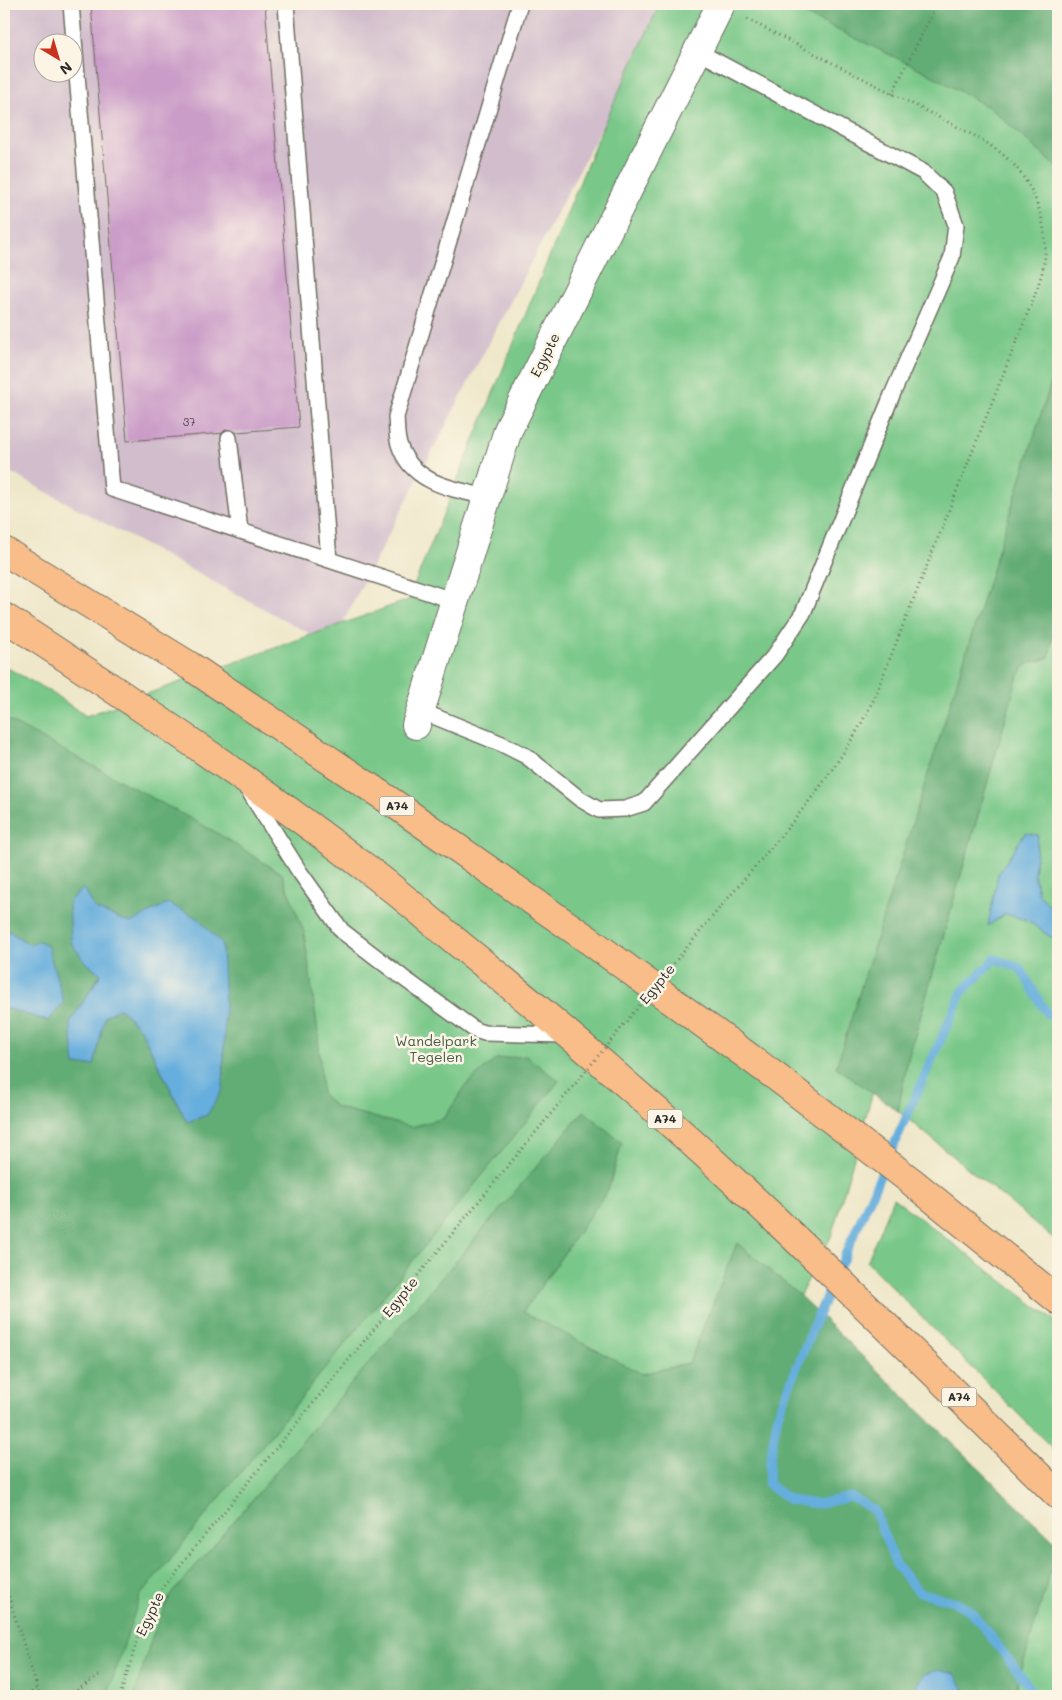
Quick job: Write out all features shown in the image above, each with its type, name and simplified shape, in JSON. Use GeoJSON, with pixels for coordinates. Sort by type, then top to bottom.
{"type":"FeatureCollection","features":[{"type":"Feature","properties":{"kind":"highway","name":"A74"},"geometry":{"type":"LineString","coordinates":[[4,551],[190,666],[396,805],[590,941],[779,1079],[1058,1300]]}},
{"type":"Feature","properties":{"kind":"highway","name":"A74"},"geometry":{"type":"LineString","coordinates":[[4,617],[122,694],[363,865],[570,1036],[758,1204],[859,1299],[1058,1495]]}},
{"type":"Feature","properties":{"kind":"street","name":"Egypte"},"geometry":{"type":"LineString","coordinates":[[418,718],[508,430],[721,4]]}},
{"type":"Feature","properties":{"kind":"lane"},"geometry":{"type":"LineString","coordinates":[[71,4],[112,489],[454,601]]}},
{"type":"Feature","properties":{"kind":"lane"},"geometry":{"type":"LineString","coordinates":[[286,4],[329,560]]}},
{"type":"Feature","properties":{"kind":"lane"},"geometry":{"type":"LineString","coordinates":[[487,497],[430,481],[410,465],[398,443],[396,417],[520,4]]}},
{"type":"Feature","properties":{"kind":"lane"},"geometry":{"type":"LineString","coordinates":[[418,718],[502,744],[526,756],[580,799],[599,810],[625,809],[644,804],[775,655],[803,613],[892,395],[952,256],[956,225],[944,192],[923,172],[697,51]]}},
{"type":"Feature","properties":{"kind":"lane"},"geometry":{"type":"LineString","coordinates":[[229,438],[240,531]]}},
{"type":"Feature","properties":{"kind":"lane","name":"A74"},"geometry":{"type":"LineString","coordinates":[[240,777],[299,871],[342,931],[475,1030],[484,1033],[570,1036]]}},
{"type":"Feature","properties":{"kind":"path"},"geometry":{"type":"LineString","coordinates":[[892,94],[937,4]]}},
{"type":"Feature","properties":{"kind":"path","name":"Egypte"},"geometry":{"type":"LineString","coordinates":[[120,1696],[144,1621],[163,1586],[712,917]]}},
{"type":"Feature","properties":{"kind":"path"},"geometry":{"type":"LineString","coordinates":[[4,1582],[40,1696]]}},
{"type":"Feature","properties":{"kind":"path"},"geometry":{"type":"LineString","coordinates":[[69,1696],[101,1674]]}},
{"type":"Feature","properties":{"kind":"path"},"geometry":{"type":"LineString","coordinates":[[28,1696],[38,1687]]}},
{"type":"Feature","properties":{"kind":"shaded area"},"geometry":{"type":"Polygon","coordinates":[[[4,4],[666,4],[331,645],[4,469],[4,4]]]}},
{"type":"Feature","properties":{"kind":"green space","name":"Wandelpark Tegelen"},"geometry":{"type":"Polygon","coordinates":[[[660,4],[1058,4],[1058,487],[939,863],[831,1237],[758,1374],[1057,1550],[1058,1546],[1058,1696],[4,1696],[4,666],[49,691],[86,716],[408,600],[603,126],[660,4]]]}},
{"type":"Feature","properties":{"kind":"green space"},"geometry":{"type":"Polygon","coordinates":[[[783,4],[1058,4],[1058,168],[990,108],[922,70],[783,4]]]}},
{"type":"Feature","properties":{"kind":"green space"},"geometry":{"type":"Polygon","coordinates":[[[1058,360],[1058,606],[1049,657],[1031,662],[1025,666],[1017,679],[907,1063],[898,1111],[836,1067],[1058,360]]]}},
{"type":"Feature","properties":{"kind":"green space"},"geometry":{"type":"Polygon","coordinates":[[[1058,606],[1058,915],[1038,893],[1034,875],[1038,835],[988,925],[1005,914],[1027,920],[1052,938],[1058,933],[1058,1242],[898,1111],[907,1063],[1017,679],[1027,664],[1044,660],[1058,606]]]}},
{"type":"Feature","properties":{"kind":"green space"},"geometry":{"type":"Polygon","coordinates":[[[4,718],[212,830],[282,874],[304,932],[318,1032],[322,1094],[336,1107],[411,1127],[444,1118],[467,1084],[496,1059],[526,1056],[559,1081],[140,1596],[107,1696],[4,1696],[4,1008],[48,1021],[30,945],[9,931],[4,938],[4,718]],[[84,888],[84,961],[101,973],[70,1022],[105,1016],[120,1008],[141,1030],[187,1122],[130,923],[95,909],[84,888]]]}},
{"type":"Feature","properties":{"kind":"green space"},"geometry":{"type":"Polygon","coordinates":[[[584,1111],[622,1143],[608,1190],[523,1312],[642,1374],[689,1363],[737,1243],[800,1296],[1058,1545],[1014,1696],[964,1696],[964,1688],[911,1691],[909,1696],[134,1696],[152,1637],[170,1596],[584,1111]]]}},
{"type":"Feature","properties":{"kind":"green space"},"geometry":{"type":"Polygon","coordinates":[[[893,1198],[1058,1323],[1058,1454],[867,1262],[893,1198]]]}},
{"type":"Feature","properties":{"kind":"water"},"geometry":{"type":"Polygon","coordinates":[[[1025,833],[1038,835],[1034,875],[1038,893],[1058,915],[1058,933],[1052,938],[1027,920],[1005,914],[988,926],[998,874],[1025,833]]]}},
{"type":"Feature","properties":{"kind":"water"},"geometry":{"type":"Polygon","coordinates":[[[84,888],[95,909],[130,923],[168,903],[199,919],[222,944],[225,1005],[223,1089],[207,1115],[187,1122],[141,1030],[120,1008],[105,1016],[94,1065],[75,1065],[70,1022],[101,974],[84,961],[71,942],[69,901],[84,888]]]}},
{"type":"Feature","properties":{"kind":"water"},"geometry":{"type":"Polygon","coordinates":[[[9,931],[30,945],[39,941],[47,945],[64,1002],[48,1021],[4,1008],[4,938],[9,931]]]}},
{"type":"Feature","properties":{"kind":"water"},"geometry":{"type":"Polygon","coordinates":[[[939,1670],[955,1674],[964,1688],[964,1696],[909,1696],[924,1674],[939,1670]]]}},
{"type":"Feature","properties":{"kind":"building"},"geometry":{"type":"Polygon","coordinates":[[[91,4],[265,4],[299,427],[127,441],[91,4]]]}},
{"type":"Feature","properties":{"kind":"waterway"},"geometry":{"type":"LineString","coordinates":[[1026,1696],[1029,1686],[971,1611],[953,1601],[919,1592],[896,1565],[874,1510],[851,1497],[817,1504],[790,1500],[768,1484],[770,1458],[778,1414],[816,1320],[962,992],[995,959],[1020,968],[1047,1014],[1058,1016]]}}]}
